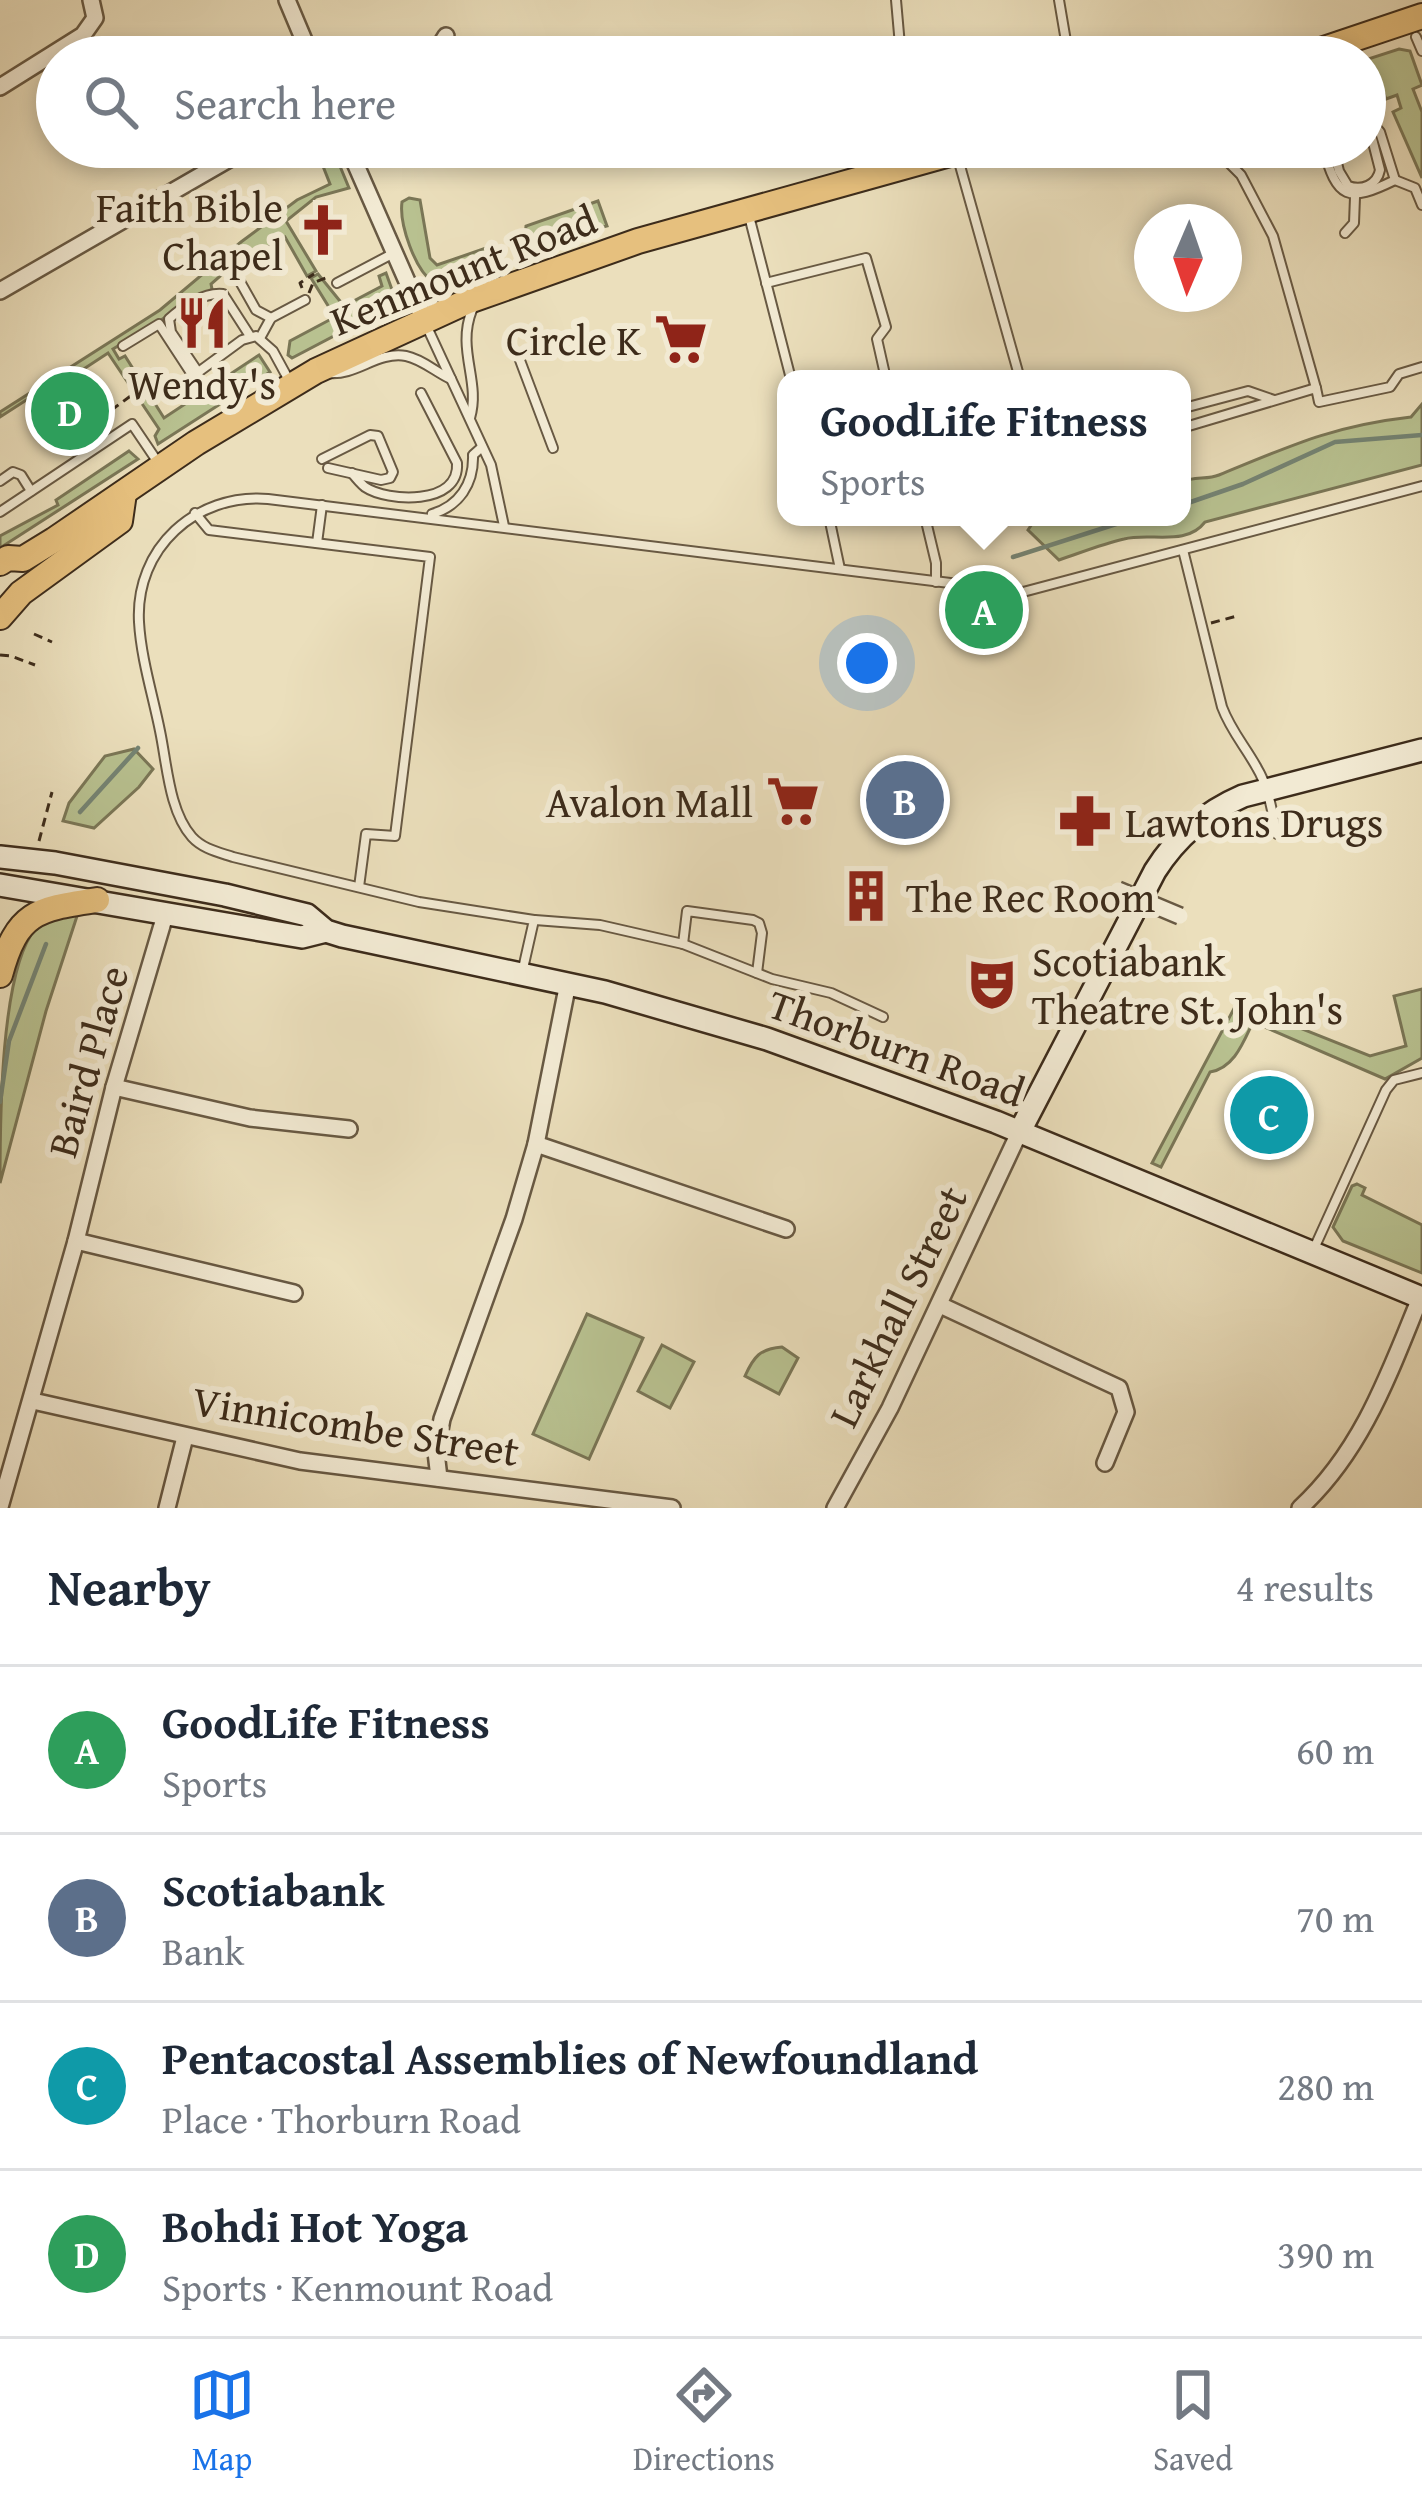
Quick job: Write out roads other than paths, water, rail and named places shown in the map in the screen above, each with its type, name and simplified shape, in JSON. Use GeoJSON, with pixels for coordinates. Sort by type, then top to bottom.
{"type":"FeatureCollection","features":[{"type":"Feature","properties":{"kind":"main road"},"geometry":{"type":"LineString","coordinates":[[1386,37],[1419,26]]}},
{"type":"Feature","properties":{"kind":"main road","name":"Kenmount Road"},"geometry":{"type":"LineString","coordinates":[[0,589],[18,577],[6,561],[124,493],[316,371],[424,320],[638,241],[898,168]]}},
{"type":"Feature","properties":{"kind":"main road"},"geometry":{"type":"LineString","coordinates":[[0,617],[21,593],[120,520],[124,493]]}},
{"type":"Feature","properties":{"kind":"main road"},"geometry":{"type":"LineString","coordinates":[[1019,1133],[1163,857],[1182,835],[1217,809],[1267,790],[1422,750]]}},
{"type":"Feature","properties":{"kind":"main road","name":"Thorburn Road"},"geometry":{"type":"LineString","coordinates":[[0,857],[242,899],[307,915],[326,931]]}},
{"type":"Feature","properties":{"kind":"main road","name":"Thorburn Road"},"geometry":{"type":"LineString","coordinates":[[0,886],[302,937],[326,931],[680,1011],[907,1088],[1421,1298]]}},
{"type":"Feature","properties":{"kind":"main road"},"geometry":{"type":"LineString","coordinates":[[0,975],[8,947],[33,915],[62,903],[97,900]]}},
{"type":"Feature","properties":{"kind":"street"},"geometry":{"type":"LineString","coordinates":[[81,36],[95,18],[92,0]]}},
{"type":"Feature","properties":{"kind":"street"},"geometry":{"type":"LineString","coordinates":[[287,0],[302,36]]}},
{"type":"Feature","properties":{"kind":"street"},"geometry":{"type":"LineString","coordinates":[[0,88],[36,65]]}},
{"type":"Feature","properties":{"kind":"street"},"geometry":{"type":"LineString","coordinates":[[0,291],[214,168]]}},
{"type":"Feature","properties":{"kind":"street"},"geometry":{"type":"LineString","coordinates":[[357,168],[424,320]]}},
{"type":"Feature","properties":{"kind":"street"},"geometry":{"type":"LineString","coordinates":[[1118,890],[1180,916]]}},
{"type":"Feature","properties":{"kind":"street","name":"Baird Place"},"geometry":{"type":"LineString","coordinates":[[0,1507],[166,912]]}},
{"type":"Feature","properties":{"kind":"street"},"geometry":{"type":"LineString","coordinates":[[439,1478],[436,1452],[442,1419],[536,1144],[568,983]]}},
{"type":"Feature","properties":{"kind":"street"},"geometry":{"type":"LineString","coordinates":[[114,1087],[265,1120],[349,1129]]}},
{"type":"Feature","properties":{"kind":"street","name":"Larkhall Street"},"geometry":{"type":"LineString","coordinates":[[835,1508],[940,1305],[1019,1133]]}},
{"type":"Feature","properties":{"kind":"street"},"geometry":{"type":"LineString","coordinates":[[536,1144],[786,1229]]}},
{"type":"Feature","properties":{"kind":"street"},"geometry":{"type":"LineString","coordinates":[[76,1241],[294,1293]]}},
{"type":"Feature","properties":{"kind":"street"},"geometry":{"type":"LineString","coordinates":[[1300,1508],[1349,1453],[1421,1298]]}},
{"type":"Feature","properties":{"kind":"street"},"geometry":{"type":"LineString","coordinates":[[940,1305],[1119,1388],[1126,1412],[1105,1463]]}},
{"type":"Feature","properties":{"kind":"street","name":"Vinnicombe Street"},"geometry":{"type":"LineString","coordinates":[[33,1401],[300,1461],[672,1508]]}},
{"type":"Feature","properties":{"kind":"street"},"geometry":{"type":"LineString","coordinates":[[167,1508],[185,1436]]}},
{"type":"Feature","properties":{"kind":"lane"},"geometry":{"type":"LineString","coordinates":[[896,0],[899,36]]}},
{"type":"Feature","properties":{"kind":"lane"},"geometry":{"type":"LineString","coordinates":[[1059,0],[1066,36]]}},
{"type":"Feature","properties":{"kind":"lane"},"geometry":{"type":"LineString","coordinates":[[1419,26],[1422,51]]}},
{"type":"Feature","properties":{"kind":"lane"},"geometry":{"type":"LineString","coordinates":[[1386,151],[1395,180]]}},
{"type":"Feature","properties":{"kind":"lane"},"geometry":{"type":"LineString","coordinates":[[970,168],[1018,370]]}},
{"type":"Feature","properties":{"kind":"lane"},"geometry":{"type":"LineString","coordinates":[[1234,168],[1273,236],[1319,402],[1390,387],[1399,374],[1422,367]]}},
{"type":"Feature","properties":{"kind":"lane"},"geometry":{"type":"LineString","coordinates":[[1333,168],[1345,194],[1354,197],[1395,180],[1411,184],[1422,205]]}},
{"type":"Feature","properties":{"kind":"lane"},"geometry":{"type":"LineString","coordinates":[[1339,168],[1348,186],[1360,188],[1373,182],[1379,168]]}},
{"type":"Feature","properties":{"kind":"lane"},"geometry":{"type":"LineString","coordinates":[[1346,233],[1354,223],[1354,197]]}},
{"type":"Feature","properties":{"kind":"lane"},"geometry":{"type":"LineString","coordinates":[[747,208],[788,370]]}},
{"type":"Feature","properties":{"kind":"lane"},"geometry":{"type":"LineString","coordinates":[[333,280],[394,253]]}},
{"type":"Feature","properties":{"kind":"lane"},"geometry":{"type":"LineString","coordinates":[[766,283],[866,259],[886,327],[877,339],[884,370]]}},
{"type":"Feature","properties":{"kind":"lane"},"geometry":{"type":"LineString","coordinates":[[254,260],[234,272],[256,310],[271,318]]}},
{"type":"Feature","properties":{"kind":"lane"},"geometry":{"type":"LineString","coordinates":[[470,419],[475,402],[465,355],[467,327],[470,313],[492,292]]}},
{"type":"Feature","properties":{"kind":"lane"},"geometry":{"type":"LineString","coordinates":[[199,372],[171,332],[169,319],[206,295],[223,294],[255,338],[273,351],[292,385]]}},
{"type":"Feature","properties":{"kind":"lane"},"geometry":{"type":"LineString","coordinates":[[124,346],[159,324],[193,376],[255,338],[271,318],[305,300]]}},
{"type":"Feature","properties":{"kind":"lane"},"geometry":{"type":"LineString","coordinates":[[424,320],[491,465],[505,526]]}},
{"type":"Feature","properties":{"kind":"lane"},"geometry":{"type":"LineString","coordinates":[[518,355],[553,448]]}},
{"type":"Feature","properties":{"kind":"lane"},"geometry":{"type":"LineString","coordinates":[[316,371],[342,374],[380,356],[404,356],[452,379]]}},
{"type":"Feature","properties":{"kind":"lane"},"geometry":{"type":"LineString","coordinates":[[1191,425],[1316,388]]}},
{"type":"Feature","properties":{"kind":"lane"},"geometry":{"type":"LineString","coordinates":[[1191,406],[1248,391],[1277,401]]}},
{"type":"Feature","properties":{"kind":"lane"},"geometry":{"type":"LineString","coordinates":[[352,473],[390,478],[393,472],[378,436],[370,435],[325,464],[352,473],[369,490],[428,498],[452,486],[457,463],[421,393]]}},
{"type":"Feature","properties":{"kind":"lane"},"geometry":{"type":"LineString","coordinates":[[0,512],[132,424],[161,467]]}},
{"type":"Feature","properties":{"kind":"lane"},"geometry":{"type":"LineString","coordinates":[[424,517],[446,510],[458,499],[473,471],[473,455],[482,447]]}},
{"type":"Feature","properties":{"kind":"lane"},"geometry":{"type":"LineString","coordinates":[[0,481],[13,472],[32,490]]}},
{"type":"Feature","properties":{"kind":"lane"},"geometry":{"type":"LineString","coordinates":[[883,1017],[831,993],[757,973],[683,944],[600,925],[418,902],[205,848],[182,821],[171,786],[139,619],[152,562],[178,526],[195,513],[250,498],[1023,592],[1422,486]]}},
{"type":"Feature","properties":{"kind":"lane"},"geometry":{"type":"LineString","coordinates":[[317,543],[322,505]]}},
{"type":"Feature","properties":{"kind":"lane"},"geometry":{"type":"LineString","coordinates":[[195,513],[209,530],[430,557],[395,836],[366,834],[359,887]]}},
{"type":"Feature","properties":{"kind":"lane"},"geometry":{"type":"LineString","coordinates":[[831,526],[840,569]]}},
{"type":"Feature","properties":{"kind":"lane"},"geometry":{"type":"LineString","coordinates":[[927,526],[936,582]]}},
{"type":"Feature","properties":{"kind":"lane"},"geometry":{"type":"LineString","coordinates":[[1183,550],[1230,730],[1267,790],[1277,834]]}},
{"type":"Feature","properties":{"kind":"lane"},"geometry":{"type":"LineString","coordinates":[[683,944],[687,910],[753,920],[762,927],[757,973]]}},
{"type":"Feature","properties":{"kind":"lane"},"geometry":{"type":"LineString","coordinates":[[522,973],[534,920]]}},
{"type":"Feature","properties":{"kind":"lane"},"geometry":{"type":"LineString","coordinates":[[1312,1254],[1386,1090],[1394,1080],[1422,1072]]}},
{"type":"Feature","properties":{"kind":"waterway"},"geometry":{"type":"LineString","coordinates":[[1191,502],[1335,442],[1422,435]]}},
{"type":"Feature","properties":{"kind":"waterway"},"geometry":{"type":"LineString","coordinates":[[1013,557],[1110,526]]}},
{"type":"Feature","properties":{"kind":"waterway"},"geometry":{"type":"LineString","coordinates":[[80,812],[138,748]]}},
{"type":"Feature","properties":{"kind":"waterway"},"geometry":{"type":"LineString","coordinates":[[0,1102],[9,1041],[46,944]]}},
{"type":"Feature","properties":{"kind":"place","name":"Faith Bible Chapel"},"geometry":{"type":"Point","coordinates":[323,230]}},
{"type":"Feature","properties":{"kind":"place","name":"Wendy's"},"geometry":{"type":"Point","coordinates":[202,323]}},
{"type":"Feature","properties":{"kind":"place","name":"Circle K"},"geometry":{"type":"Point","coordinates":[681,339]}},
{"type":"Feature","properties":{"kind":"place","name":"Bohdi Hot Yoga"},"geometry":{"type":"Point","coordinates":[70,411]}},
{"type":"Feature","properties":{"kind":"place","name":"GoodLife Fitness"},"geometry":{"type":"Point","coordinates":[984,610]}},
{"type":"Feature","properties":{"kind":"place","name":"Scotiabank"},"geometry":{"type":"Point","coordinates":[905,800]}},
{"type":"Feature","properties":{"kind":"place","name":"Avalon Mall"},"geometry":{"type":"Point","coordinates":[793,801]}},
{"type":"Feature","properties":{"kind":"place","name":"Lawtons Drugs"},"geometry":{"type":"Point","coordinates":[1085,821]}},
{"type":"Feature","properties":{"kind":"place","name":"The Rec Room"},"geometry":{"type":"Point","coordinates":[866,896]}},
{"type":"Feature","properties":{"kind":"place","name":"Scotiabank Theatre St. John's"},"geometry":{"type":"Point","coordinates":[992,984]}},
{"type":"Feature","properties":{"kind":"place","name":"Pentacostal Assemblies of Newfoundland"},"geometry":{"type":"Point","coordinates":[1269,1115]}}]}
